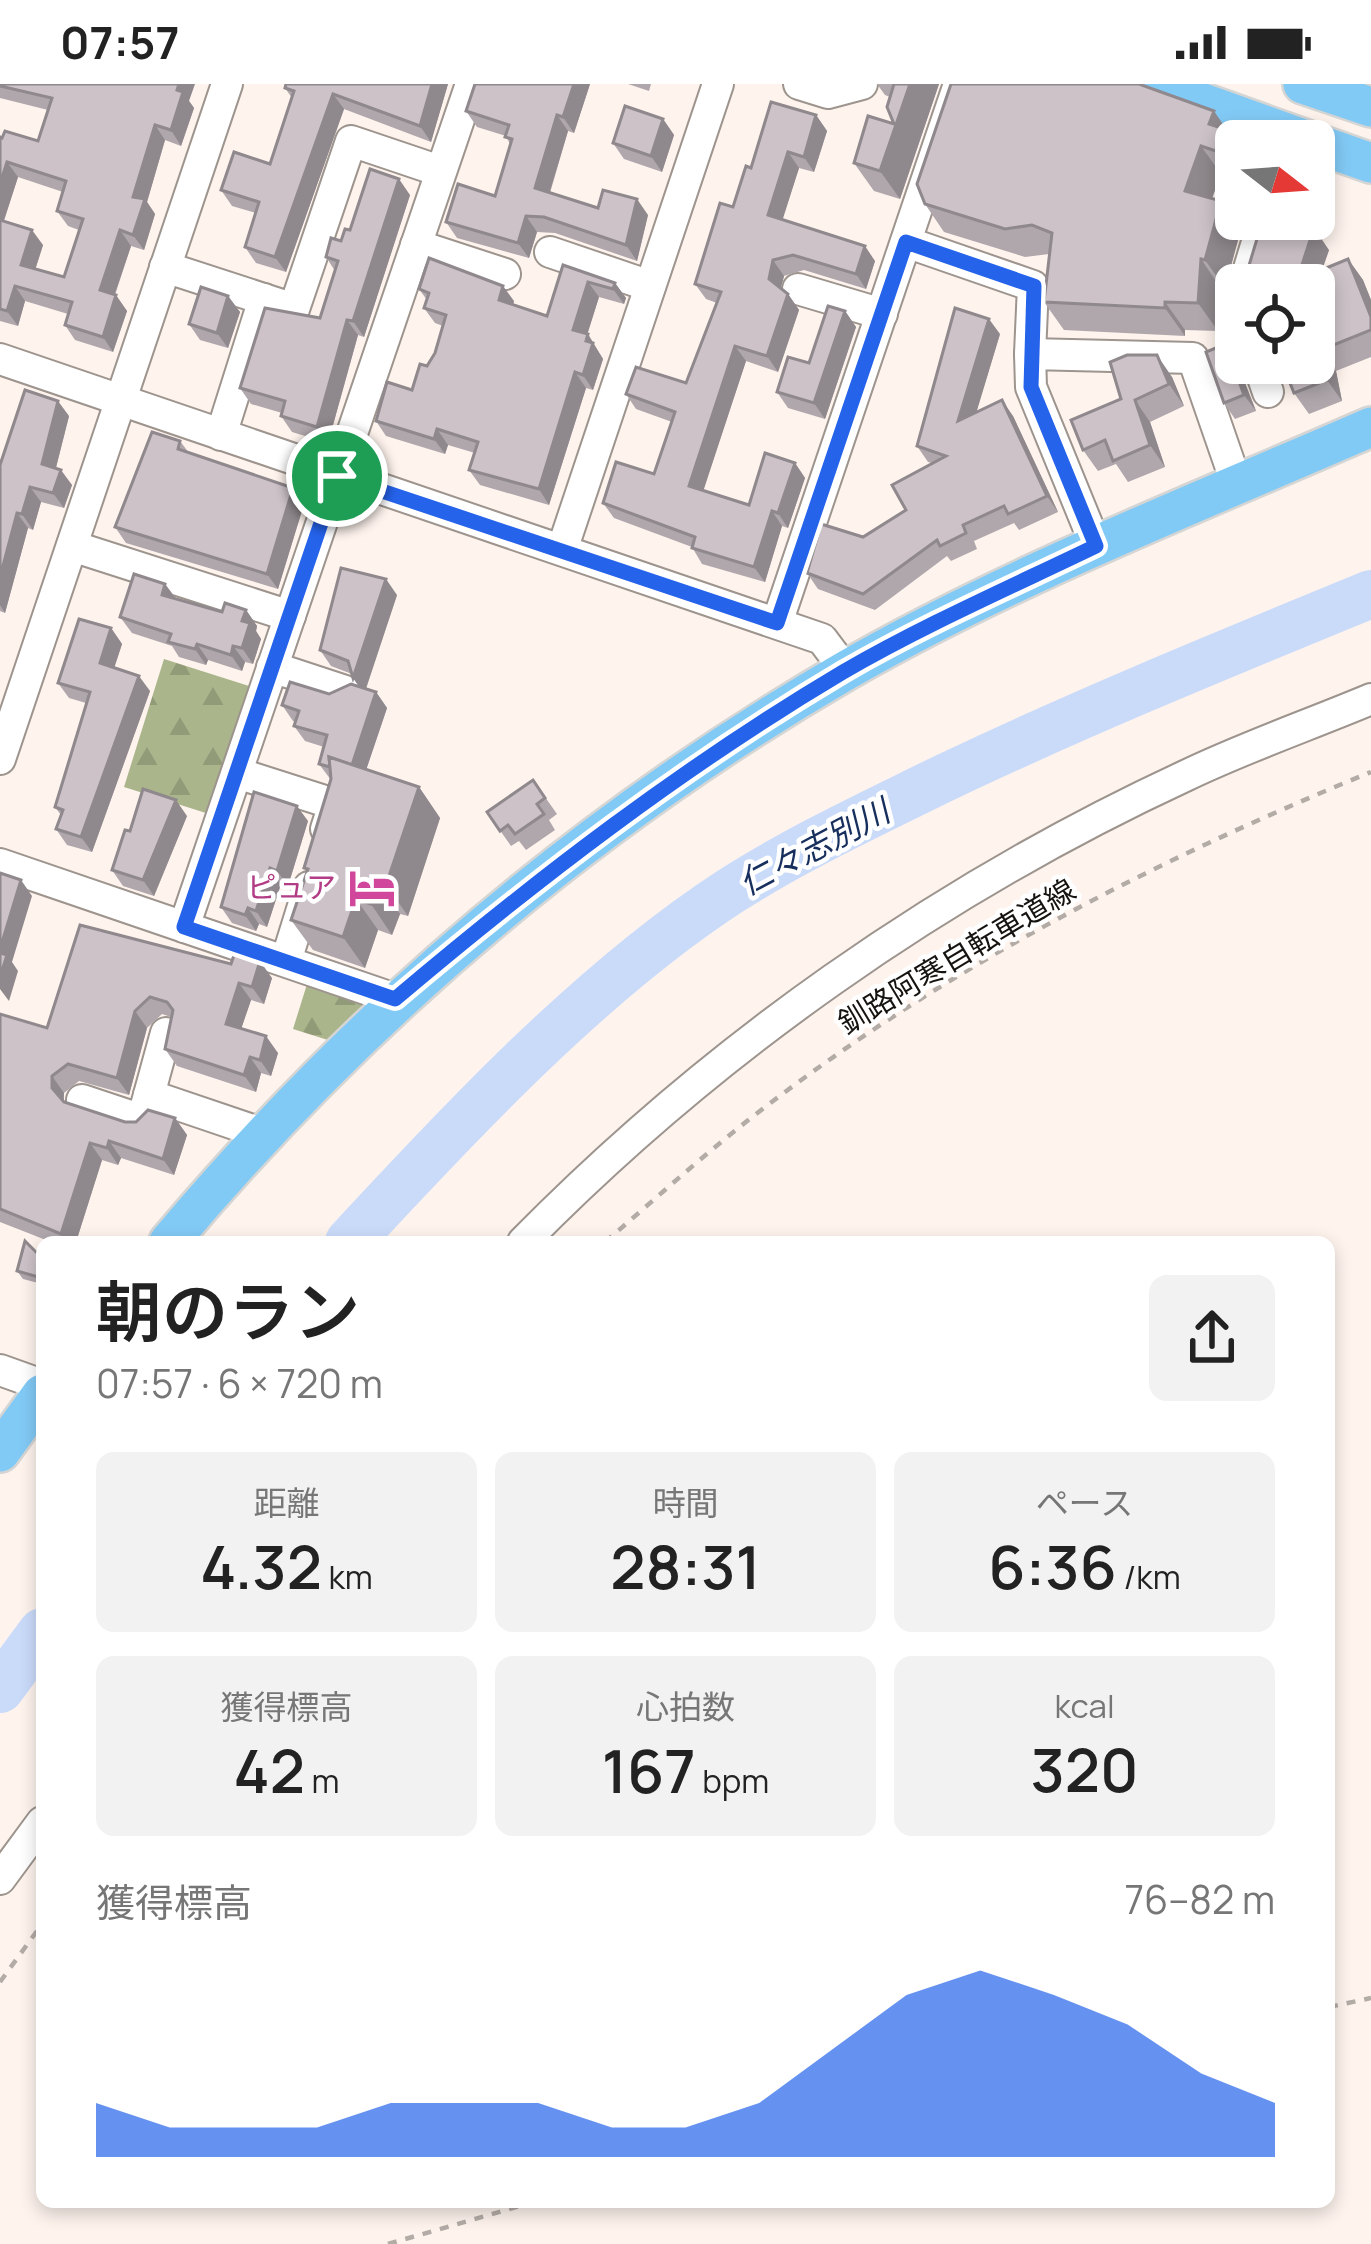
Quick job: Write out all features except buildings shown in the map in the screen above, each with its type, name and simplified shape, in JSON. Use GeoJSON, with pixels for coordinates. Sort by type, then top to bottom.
{"type":"FeatureCollection","features":[{"type":"Feature","properties":{"kind":"main road"},"geometry":{"type":"LineString","coordinates":[[1150,84],[1246,120]]}},
{"type":"Feature","properties":{"kind":"main road"},"geometry":{"type":"LineString","coordinates":[[1304,84],[1371,107]]}},
{"type":"Feature","properties":{"kind":"main road"},"geometry":{"type":"LineString","coordinates":[[1335,152],[1371,163]]}},
{"type":"Feature","properties":{"kind":"main road"},"geometry":{"type":"LineString","coordinates":[[174,1236],[264,1134],[395,999],[542,876],[713,755],[846,671],[1096,546],[1371,427]]}},
{"type":"Feature","properties":{"kind":"main road"},"geometry":{"type":"LineString","coordinates":[[0,1452],[36,1402]]}},
{"type":"Feature","properties":{"kind":"street"},"geometry":{"type":"LineString","coordinates":[[0,759],[227,84]]}},
{"type":"Feature","properties":{"kind":"street"},"geometry":{"type":"LineString","coordinates":[[184,927],[471,84]]}},
{"type":"Feature","properties":{"kind":"street"},"geometry":{"type":"LineString","coordinates":[[562,550],[718,84]]}},
{"type":"Feature","properties":{"kind":"street"},"geometry":{"type":"LineString","coordinates":[[799,84],[828,93],[862,84]]}},
{"type":"Feature","properties":{"kind":"street"},"geometry":{"type":"LineString","coordinates":[[777,623],[959,84]]}},
{"type":"Feature","properties":{"kind":"street"},"geometry":{"type":"LineString","coordinates":[[165,267],[294,309],[351,141],[440,171]]}},
{"type":"Feature","properties":{"kind":"street"},"geometry":{"type":"LineString","coordinates":[[906,242],[1034,286],[1031,387],[1096,546]]}},
{"type":"Feature","properties":{"kind":"street"},"geometry":{"type":"LineString","coordinates":[[416,245],[505,274]]}},
{"type":"Feature","properties":{"kind":"street"},"geometry":{"type":"LineString","coordinates":[[550,252],[650,286]]}},
{"type":"Feature","properties":{"kind":"street"},"geometry":{"type":"LineString","coordinates":[[798,289],[882,314]]}},
{"type":"Feature","properties":{"kind":"street"},"geometry":{"type":"LineString","coordinates":[[221,435],[265,299]]}},
{"type":"Feature","properties":{"kind":"street"},"geometry":{"type":"LineString","coordinates":[[1030,354],[1193,358],[1238,485]]}},
{"type":"Feature","properties":{"kind":"street"},"geometry":{"type":"LineString","coordinates":[[0,359],[822,639],[846,671]]}},
{"type":"Feature","properties":{"kind":"street"},"geometry":{"type":"LineString","coordinates":[[72,546],[290,616]]}},
{"type":"Feature","properties":{"kind":"street"},"geometry":{"type":"LineString","coordinates":[[272,667],[345,691]]}},
{"type":"Feature","properties":{"kind":"street"},"geometry":{"type":"LineString","coordinates":[[529,1236],[599,1164],[721,1058],[976,885],[1184,776],[1371,699]]}},
{"type":"Feature","properties":{"kind":"street"},"geometry":{"type":"LineString","coordinates":[[236,772],[334,804],[286,962]]}},
{"type":"Feature","properties":{"kind":"street"},"geometry":{"type":"LineString","coordinates":[[0,864],[395,999]]}},
{"type":"Feature","properties":{"kind":"street"},"geometry":{"type":"LineString","coordinates":[[82,1100],[142,1120],[166,1033]]}},
{"type":"Feature","properties":{"kind":"street"},"geometry":{"type":"LineString","coordinates":[[149,1095],[264,1134]]}},
{"type":"Feature","properties":{"kind":"street"},"geometry":{"type":"LineString","coordinates":[[0,1370],[36,1383]]}},
{"type":"Feature","properties":{"kind":"street"},"geometry":{"type":"LineString","coordinates":[[0,1879],[36,1830]]}},
{"type":"Feature","properties":{"kind":"path","name":"釧路阿寒自転車道線"},"geometry":{"type":"LineString","coordinates":[[611,1236],[751,1118],[988,956],[1120,884],[1371,772]]}},
{"type":"Feature","properties":{"kind":"path"},"geometry":{"type":"LineString","coordinates":[[0,1982],[36,1932]]}},
{"type":"Feature","properties":{"kind":"path"},"geometry":{"type":"LineString","coordinates":[[1335,2006],[1371,1997]]}},
{"type":"Feature","properties":{"kind":"path"},"geometry":{"type":"LineString","coordinates":[[388,2244],[513,2208]]}},
{"type":"Feature","properties":{"kind":"green space"},"geometry":{"type":"Polygon","coordinates":[[[164,659],[249,686],[209,814],[124,787],[164,659]]]}},
{"type":"Feature","properties":{"kind":"green space"},"geometry":{"type":"Polygon","coordinates":[[[308,981],[372,1002],[331,1041],[293,1029],[308,981]]]}},
{"type":"Feature","properties":{"kind":"waterway","name":"仁々志別川"},"geometry":{"type":"LineString","coordinates":[[355,1236],[529,1055],[627,968],[729,892],[832,834],[991,756],[1371,594]]}},
{"type":"Feature","properties":{"kind":"waterway","name":"仁々志別川"},"geometry":{"type":"LineString","coordinates":[[0,1689],[36,1640]]}},
{"type":"Feature","properties":{"kind":"place","name":"ピュア"},"geometry":{"type":"Point","coordinates":[372,888]}},
{"type":"Feature","properties":{"kind":"route"},"geometry":{"type":"LineString","coordinates":[[906,242],[1034,286],[1031,387],[1096,546],[846,671],[713,755],[542,876],[395,999],[184,927],[337,476],[777,623],[906,242]]}}]}
